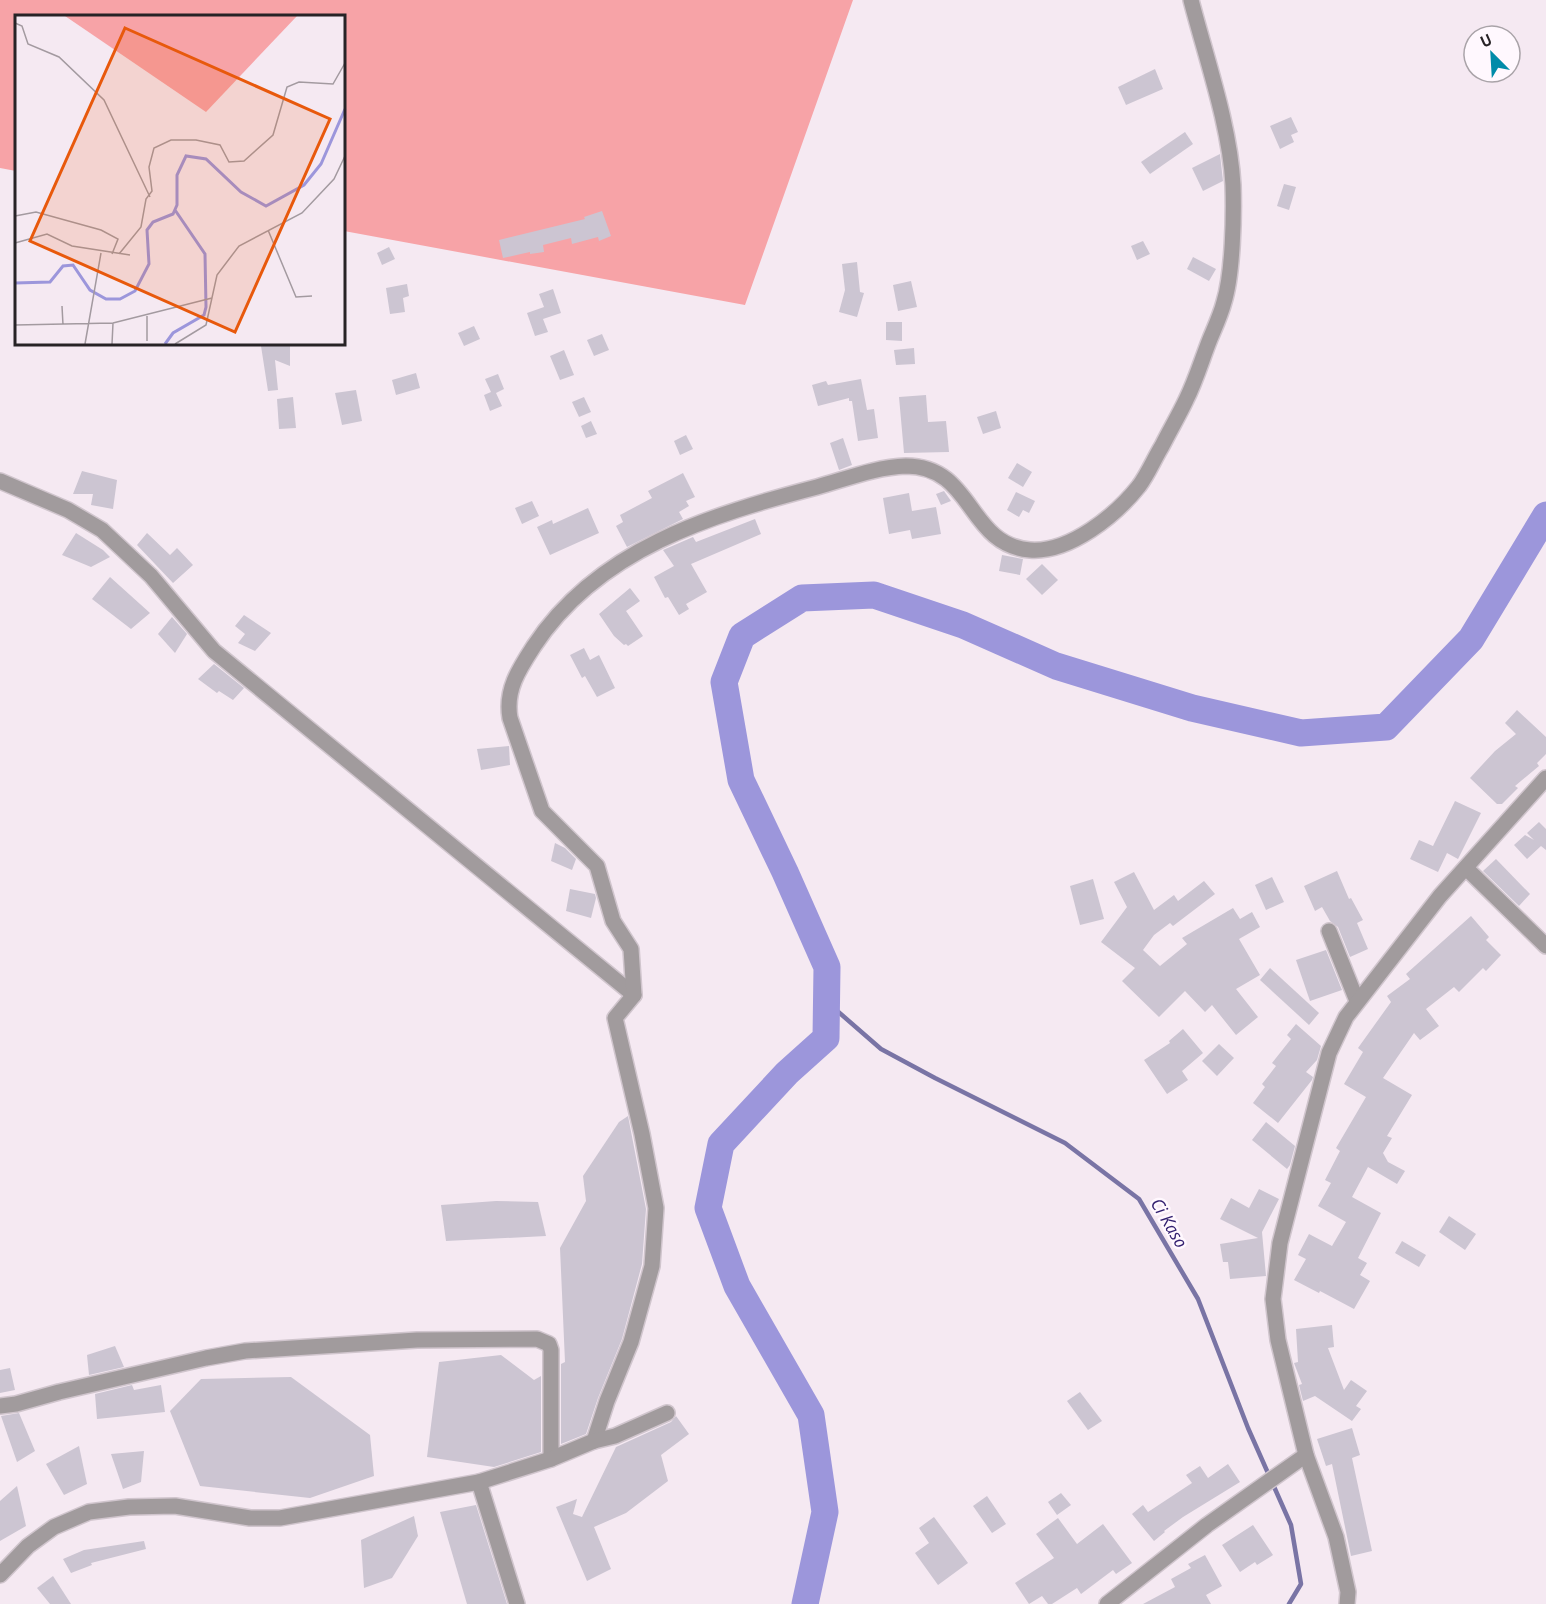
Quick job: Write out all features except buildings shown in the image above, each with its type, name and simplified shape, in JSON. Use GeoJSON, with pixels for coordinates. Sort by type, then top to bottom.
{"type":"FeatureCollection","features":[{"type":"Feature","properties":{"kind":"street"},"geometry":{"type":"LineString","coordinates":[[594,1441],[607,1401],[631,1342],[652,1266],[656,1208],[642,1134],[615,1018],[634,995],[631,949],[614,921],[597,866],[540,807],[507,704],[518,671],[540,637],[566,606],[603,573],[640,549],[675,532],[762,501],[879,470],[905,466],[923,468],[938,473],[954,484],[988,531],[997,539],[1008,545],[1031,550],[1054,547],[1079,538],[1123,504],[1142,482],[1187,399],[1225,300],[1231,255],[1233,187],[1230,151],[1191,0]]}},
{"type":"Feature","properties":{"kind":"street"},"geometry":{"type":"LineString","coordinates":[[0,481],[68,510],[102,530],[151,576],[214,651],[634,995]]}},
{"type":"Feature","properties":{"kind":"street"},"geometry":{"type":"LineString","coordinates":[[1347,1604],[1348,1593],[1336,1537],[1306,1455],[1278,1340],[1273,1299],[1280,1243],[1329,1053],[1346,1017],[1440,896],[1546,778]]}},
{"type":"Feature","properties":{"kind":"street"},"geometry":{"type":"LineString","coordinates":[[1466,868],[1546,946]]}},
{"type":"Feature","properties":{"kind":"street"},"geometry":{"type":"LineString","coordinates":[[1329,931],[1357,1001]]}},
{"type":"Feature","properties":{"kind":"street"},"geometry":{"type":"LineString","coordinates":[[0,1406],[245,1351],[417,1340],[537,1339],[549,1344],[551,1350],[551,1459]]}},
{"type":"Feature","properties":{"kind":"street"},"geometry":{"type":"LineString","coordinates":[[0,1575],[28,1546],[54,1527],[89,1512],[129,1507],[175,1506],[250,1518],[280,1518],[479,1482],[551,1459],[594,1441],[615,1436],[667,1413]]}},
{"type":"Feature","properties":{"kind":"street"},"geometry":{"type":"LineString","coordinates":[[1107,1604],[1207,1525],[1306,1455]]}},
{"type":"Feature","properties":{"kind":"street"},"geometry":{"type":"LineString","coordinates":[[479,1482],[517,1604]]}},
{"type":"Feature","properties":{"kind":"shaded area"},"geometry":{"type":"Polygon","coordinates":[[[0,0],[853,0],[745,305],[345,231],[345,15],[15,15],[15,171],[0,168],[0,0]]]}},
{"type":"Feature","properties":{"kind":"waterway"},"geometry":{"type":"LineString","coordinates":[[805,1604],[825,1512],[811,1415],[737,1286],[708,1208],[721,1144],[787,1073],[826,1038],[827,967],[741,780],[724,682],[742,636],[802,598],[874,595],[963,625],[1056,666],[1192,708],[1301,733],[1386,727],[1471,639],[1546,515]]}},
{"type":"Feature","properties":{"kind":"waterway","name":"Ci Kaso"},"geometry":{"type":"LineString","coordinates":[[827,1002],[881,1049],[1065,1143],[1139,1199],[1198,1299],[1248,1428],[1291,1525],[1301,1584],[1289,1604]]}}]}
